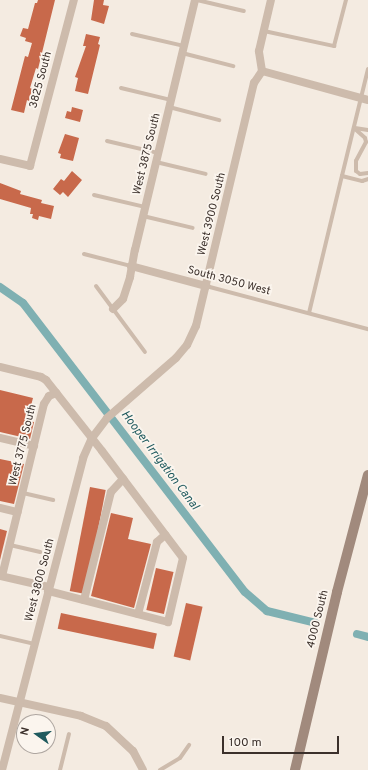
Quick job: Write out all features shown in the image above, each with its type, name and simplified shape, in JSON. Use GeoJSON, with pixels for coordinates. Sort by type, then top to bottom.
{"type":"FeatureCollection","features":[{"type":"Feature","properties":{"kind":"main road","name":"4000 South"},"geometry":{"type":"LineString","coordinates":[[295,770],[337,592],[368,475]]}},
{"type":"Feature","properties":{"kind":"street","name":"3825 South"},"geometry":{"type":"LineString","coordinates":[[0,158],[30,166],[74,0]]}},
{"type":"Feature","properties":{"kind":"street","name":"West 3875 South"},"geometry":{"type":"LineString","coordinates":[[113,309],[123,299],[132,266],[196,0]]}},
{"type":"Feature","properties":{"kind":"street"},"geometry":{"type":"LineString","coordinates":[[271,0],[259,51],[262,71],[365,99]]}},
{"type":"Feature","properties":{"kind":"street","name":"West 3900 South"},"geometry":{"type":"LineString","coordinates":[[119,406],[176,358],[187,345],[196,326],[254,83],[262,71]]}},
{"type":"Feature","properties":{"kind":"street","name":"South 3050 West"},"geometry":{"type":"LineString","coordinates":[[132,266],[206,286]]}},
{"type":"Feature","properties":{"kind":"street"},"geometry":{"type":"LineString","coordinates":[[0,367],[41,377],[46,380],[94,435],[123,479],[183,558],[168,622],[1,576]]}},
{"type":"Feature","properties":{"kind":"street","name":"West 3775 South"},"geometry":{"type":"LineString","coordinates":[[1,576],[23,493],[44,404],[49,396],[56,393]]}},
{"type":"Feature","properties":{"kind":"street","name":"West 3800 South"},"geometry":{"type":"LineString","coordinates":[[2,770],[83,458],[94,435],[107,418],[119,406]]}},
{"type":"Feature","properties":{"kind":"street"},"geometry":{"type":"LineString","coordinates":[[0,438],[34,446]]}},
{"type":"Feature","properties":{"kind":"street"},"geometry":{"type":"LineString","coordinates":[[84,600],[111,492],[123,479]]}},
{"type":"Feature","properties":{"kind":"street"},"geometry":{"type":"LineString","coordinates":[[0,508],[18,512]]}},
{"type":"Feature","properties":{"kind":"street"},"geometry":{"type":"LineString","coordinates":[[138,614],[157,542],[165,535]]}},
{"type":"Feature","properties":{"kind":"street"},"geometry":{"type":"LineString","coordinates":[[0,698],[81,716],[106,726],[116,733],[133,751],[144,770]]}},
{"type":"Feature","properties":{"kind":"lane"},"geometry":{"type":"LineString","coordinates":[[196,0],[244,11]]}},
{"type":"Feature","properties":{"kind":"lane"},"geometry":{"type":"LineString","coordinates":[[264,31],[334,46],[346,0]]}},
{"type":"Feature","properties":{"kind":"lane"},"geometry":{"type":"LineString","coordinates":[[132,34],[234,66]]}},
{"type":"Feature","properties":{"kind":"lane"},"geometry":{"type":"LineString","coordinates":[[309,313],[354,128],[365,99],[368,69]]}},
{"type":"Feature","properties":{"kind":"lane"},"geometry":{"type":"LineString","coordinates":[[121,88],[219,120]]}},
{"type":"Feature","properties":{"kind":"lane"},"geometry":{"type":"LineString","coordinates":[[354,128],[368,130]]}},
{"type":"Feature","properties":{"kind":"lane"},"geometry":{"type":"LineString","coordinates":[[354,128],[365,138],[366,142],[356,161],[356,171],[360,174],[368,173]]}},
{"type":"Feature","properties":{"kind":"lane"},"geometry":{"type":"LineString","coordinates":[[107,141],[158,153]]}},
{"type":"Feature","properties":{"kind":"lane"},"geometry":{"type":"LineString","coordinates":[[156,162],[206,174]]}},
{"type":"Feature","properties":{"kind":"lane"},"geometry":{"type":"LineString","coordinates":[[342,176],[362,181],[368,179]]}},
{"type":"Feature","properties":{"kind":"lane"},"geometry":{"type":"LineString","coordinates":[[94,195],[145,207]]}},
{"type":"Feature","properties":{"kind":"lane"},"geometry":{"type":"LineString","coordinates":[[143,216],[193,228]]}},
{"type":"Feature","properties":{"kind":"lane","name":"South 3050 West"},"geometry":{"type":"LineString","coordinates":[[84,254],[132,266]]}},
{"type":"Feature","properties":{"kind":"lane"},"geometry":{"type":"LineString","coordinates":[[96,286],[145,352]]}},
{"type":"Feature","properties":{"kind":"lane","name":"South 3050 West"},"geometry":{"type":"LineString","coordinates":[[206,286],[368,329]]}},
{"type":"Feature","properties":{"kind":"lane"},"geometry":{"type":"LineString","coordinates":[[23,493],[53,500]]}},
{"type":"Feature","properties":{"kind":"lane"},"geometry":{"type":"LineString","coordinates":[[10,545],[40,552]]}},
{"type":"Feature","properties":{"kind":"lane"},"geometry":{"type":"LineString","coordinates":[[0,636],[34,644]]}},
{"type":"Feature","properties":{"kind":"lane"},"geometry":{"type":"LineString","coordinates":[[60,770],[69,734]]}},
{"type":"Feature","properties":{"kind":"lane"},"geometry":{"type":"LineString","coordinates":[[160,770],[180,758],[189,744]]}},
{"type":"Feature","properties":{"kind":"building"},"geometry":{"type":"Polygon","coordinates":[[[38,0],[55,0],[38,69],[36,68],[30,88],[32,89],[29,101],[27,100],[24,113],[11,110],[25,56],[28,57],[32,43],[25,41],[26,38],[20,36],[23,28],[28,29],[35,3],[37,3],[38,0]]]}},
{"type":"Feature","properties":{"kind":"building"},"geometry":{"type":"Polygon","coordinates":[[[94,0],[104,0],[103,5],[109,6],[104,24],[91,20],[94,0]]]}},
{"type":"Feature","properties":{"kind":"building"},"geometry":{"type":"Polygon","coordinates":[[[86,34],[100,37],[98,44],[100,45],[88,94],[75,91],[78,78],[75,77],[86,46],[83,46],[86,34]]]}},
{"type":"Feature","properties":{"kind":"building"},"geometry":{"type":"Polygon","coordinates":[[[72,107],[83,110],[80,122],[65,118],[67,111],[71,112],[72,107]]]}},
{"type":"Feature","properties":{"kind":"building"},"geometry":{"type":"Polygon","coordinates":[[[65,134],[79,138],[73,161],[60,158],[61,154],[58,153],[65,134]]]}},
{"type":"Feature","properties":{"kind":"building"},"geometry":{"type":"Polygon","coordinates":[[[72,171],[82,180],[68,197],[63,192],[60,195],[53,189],[61,179],[64,181],[72,171]]]}},
{"type":"Feature","properties":{"kind":"building"},"geometry":{"type":"Polygon","coordinates":[[[0,183],[21,191],[20,194],[42,200],[41,203],[54,206],[51,219],[39,216],[38,220],[32,218],[33,214],[30,214],[31,208],[0,199],[0,183]]]}},
{"type":"Feature","properties":{"kind":"building"},"geometry":{"type":"Polygon","coordinates":[[[0,390],[33,398],[27,421],[34,422],[30,439],[0,432],[0,390]]]}},
{"type":"Feature","properties":{"kind":"building"},"geometry":{"type":"Polygon","coordinates":[[[0,459],[24,464],[14,504],[0,501],[0,459]]]}},
{"type":"Feature","properties":{"kind":"building"},"geometry":{"type":"Polygon","coordinates":[[[90,487],[106,490],[85,594],[70,591],[90,487]]]}},
{"type":"Feature","properties":{"kind":"building"},"geometry":{"type":"Polygon","coordinates":[[[111,513],[133,518],[128,539],[151,544],[134,608],[91,596],[111,513]]]}},
{"type":"Feature","properties":{"kind":"building"},"geometry":{"type":"Polygon","coordinates":[[[0,529],[7,531],[0,560],[0,529]]]}},
{"type":"Feature","properties":{"kind":"building"},"geometry":{"type":"Polygon","coordinates":[[[156,568],[174,572],[164,614],[146,610],[156,568]]]}},
{"type":"Feature","properties":{"kind":"building"},"geometry":{"type":"Polygon","coordinates":[[[186,603],[203,607],[190,660],[174,657],[186,603]]]}},
{"type":"Feature","properties":{"kind":"building"},"geometry":{"type":"Polygon","coordinates":[[[61,613],[157,633],[154,649],[58,629],[61,613]]]}},
{"type":"Feature","properties":{"kind":"waterway","name":"Hooper Irrigation Canal"},"geometry":{"type":"LineString","coordinates":[[0,287],[23,303],[245,592],[267,611],[316,623]]}},
{"type":"Feature","properties":{"kind":"waterway","name":"Hooper Irrigation Canal"},"geometry":{"type":"LineString","coordinates":[[357,634],[368,637]]}}]}
